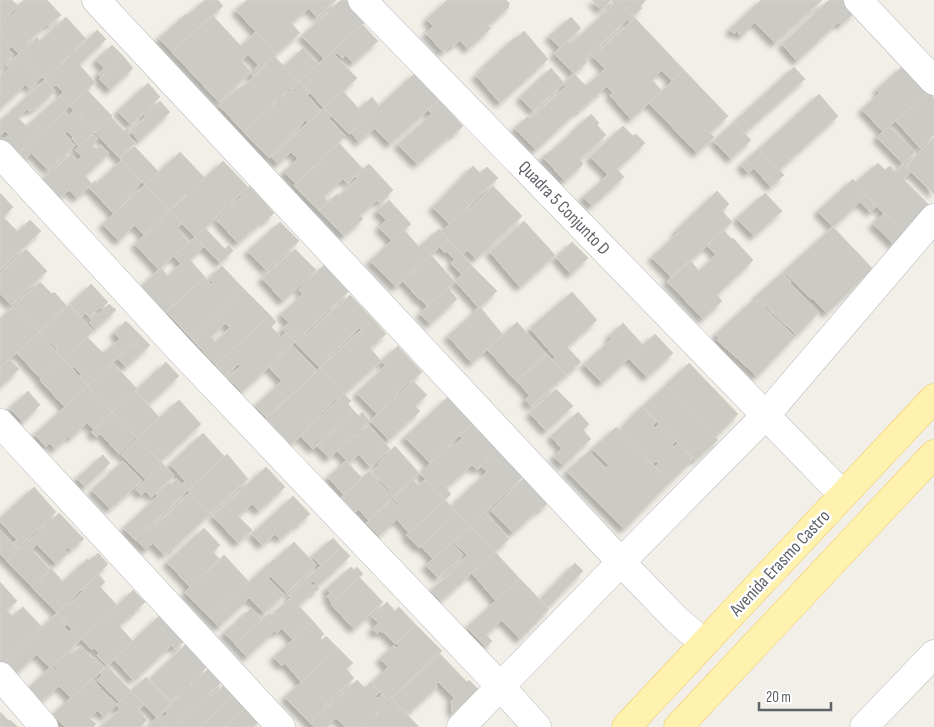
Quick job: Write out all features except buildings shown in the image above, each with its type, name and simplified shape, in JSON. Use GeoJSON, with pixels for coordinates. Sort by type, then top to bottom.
{"type":"FeatureCollection","features":[{"type":"Feature","properties":{"kind":"main road","name":"Avenida Erasmo Castro"},"geometry":{"type":"LineString","coordinates":[[626,727],[934,398]]}},
{"type":"Feature","properties":{"kind":"main road"},"geometry":{"type":"LineString","coordinates":[[678,727],[934,454]]}},
{"type":"Feature","properties":{"kind":"street"},"geometry":{"type":"LineString","coordinates":[[96,0],[620,562],[676,619],[704,643]]}},
{"type":"Feature","properties":{"kind":"street","name":"Quadra 5 Conjunto D"},"geometry":{"type":"LineString","coordinates":[[362,0],[843,495]]}},
{"type":"Feature","properties":{"kind":"street"},"geometry":{"type":"LineString","coordinates":[[858,0],[934,81]]}},
{"type":"Feature","properties":{"kind":"street"},"geometry":{"type":"LineString","coordinates":[[0,154],[180,351],[537,727]]}},
{"type":"Feature","properties":{"kind":"street"},"geometry":{"type":"LineString","coordinates":[[461,727],[620,562],[766,415],[934,218]]}},
{"type":"Feature","properties":{"kind":"street"},"geometry":{"type":"LineString","coordinates":[[0,422],[281,727]]}},
{"type":"Feature","properties":{"kind":"street"},"geometry":{"type":"LineString","coordinates":[[864,727],[934,654]]}},
{"type":"Feature","properties":{"kind":"street"},"geometry":{"type":"LineString","coordinates":[[0,676],[44,727]]}}]}
